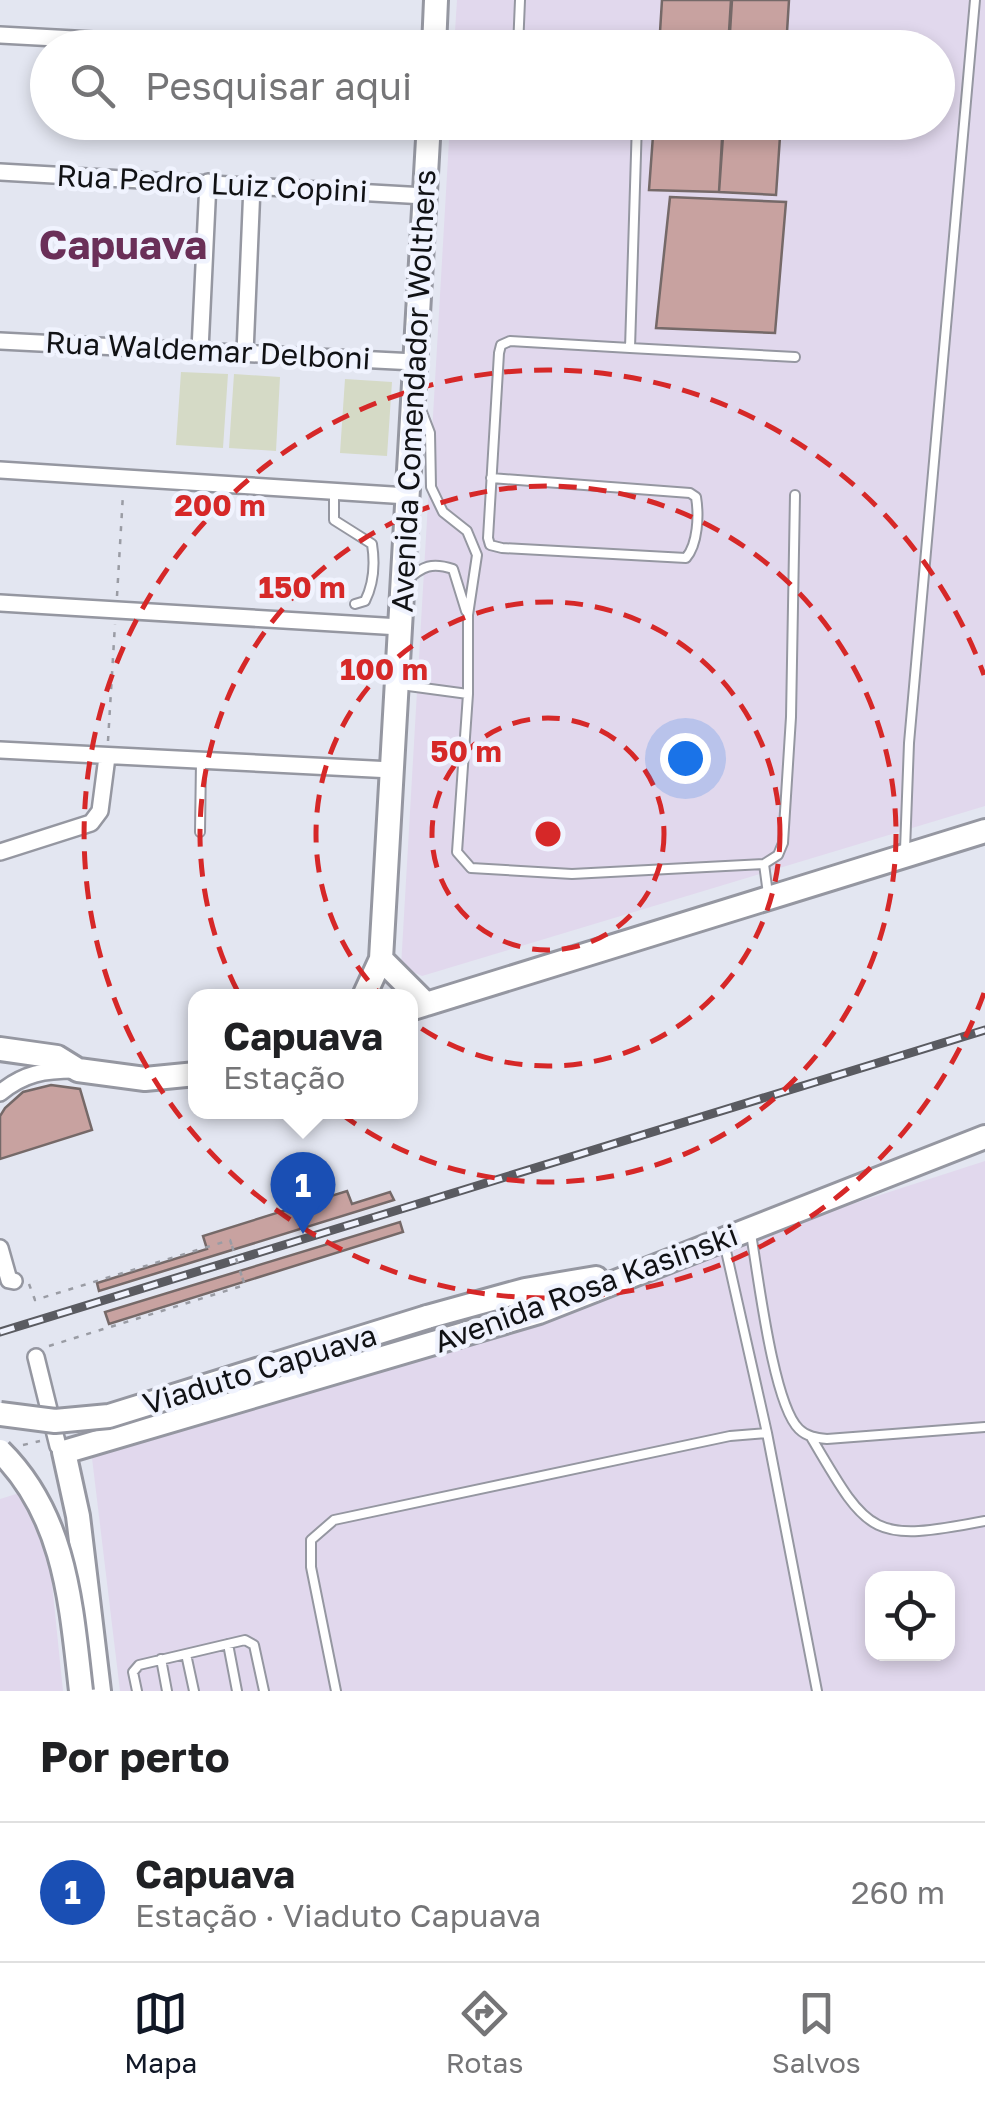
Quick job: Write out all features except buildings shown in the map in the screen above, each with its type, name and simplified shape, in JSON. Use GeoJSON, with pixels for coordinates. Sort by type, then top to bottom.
{"type":"FeatureCollection","features":[{"type":"Feature","properties":{"kind":"main road"},"geometry":{"type":"LineString","coordinates":[[435,30],[436,0]]}},
{"type":"Feature","properties":{"kind":"main road","name":"Avenida Comendador Wolthers"},"geometry":{"type":"LineString","coordinates":[[367,989],[380,960],[428,140]]}},
{"type":"Feature","properties":{"kind":"main road"},"geometry":{"type":"LineString","coordinates":[[418,1007],[985,830]]}},
{"type":"Feature","properties":{"kind":"main road"},"geometry":{"type":"LineString","coordinates":[[380,960],[403,989]]}},
{"type":"Feature","properties":{"kind":"main road"},"geometry":{"type":"LineString","coordinates":[[0,1048],[57,1056],[78,1070],[170,1080],[188,1076]]}},
{"type":"Feature","properties":{"kind":"main road","name":"Avenida Rosa Kasinski"},"geometry":{"type":"LineString","coordinates":[[60,1445],[539,1312],[985,1137]]}},
{"type":"Feature","properties":{"kind":"main road","name":"Viaduto Capuava"},"geometry":{"type":"LineString","coordinates":[[0,1414],[55,1421],[109,1416],[526,1290],[634,1272]]}},
{"type":"Feature","properties":{"kind":"main road"},"geometry":{"type":"LineString","coordinates":[[60,1445],[78,1516],[99,1691]]}},
{"type":"Feature","properties":{"kind":"main road"},"geometry":{"type":"LineString","coordinates":[[8,1449],[37,1500],[63,1560],[81,1691]]}},
{"type":"Feature","properties":{"kind":"street"},"geometry":{"type":"LineString","coordinates":[[0,35],[30,37]]}},
{"type":"Feature","properties":{"kind":"street","name":"Rua Pedro Luiz Copini"},"geometry":{"type":"LineString","coordinates":[[0,172],[425,196]]}},
{"type":"Feature","properties":{"kind":"street"},"geometry":{"type":"LineString","coordinates":[[200,350],[208,182]]}},
{"type":"Feature","properties":{"kind":"street"},"geometry":{"type":"LineString","coordinates":[[245,353],[252,186]]}},
{"type":"Feature","properties":{"kind":"street","name":"Rua Waldemar Delboni"},"geometry":{"type":"LineString","coordinates":[[0,341],[415,362]]}},
{"type":"Feature","properties":{"kind":"street"},"geometry":{"type":"LineString","coordinates":[[0,470],[408,496]]}},
{"type":"Feature","properties":{"kind":"street"},"geometry":{"type":"LineString","coordinates":[[0,603],[400,627]]}},
{"type":"Feature","properties":{"kind":"street"},"geometry":{"type":"LineString","coordinates":[[0,750],[392,770]]}},
{"type":"Feature","properties":{"kind":"street"},"geometry":{"type":"LineString","coordinates":[[0,852],[91,824],[100,811],[107,758]]}},
{"type":"Feature","properties":{"kind":"street"},"geometry":{"type":"LineString","coordinates":[[0,1092],[19,1078],[44,1070],[78,1070]]}},
{"type":"Feature","properties":{"kind":"street"},"geometry":{"type":"LineString","coordinates":[[0,1248],[9,1280],[21,1280]]}},
{"type":"Feature","properties":{"kind":"street"},"geometry":{"type":"LineString","coordinates":[[40,1352],[60,1445]]}},
{"type":"Feature","properties":{"kind":"lane"},"geometry":{"type":"LineString","coordinates":[[519,30],[520,0]]}},
{"type":"Feature","properties":{"kind":"lane"},"geometry":{"type":"LineString","coordinates":[[904,855],[909,743],[975,0]]}},
{"type":"Feature","properties":{"kind":"lane"},"geometry":{"type":"LineString","coordinates":[[630,348],[637,140]]}},
{"type":"Feature","properties":{"kind":"lane"},"geometry":{"type":"LineString","coordinates":[[492,478],[690,493],[696,496],[698,505],[694,549],[677,560],[490,545],[492,478],[501,345],[510,341],[795,357]]}},
{"type":"Feature","properties":{"kind":"lane"},"geometry":{"type":"LineString","coordinates":[[413,400],[430,433],[431,487],[444,512],[467,531],[477,555],[468,615],[468,694],[458,852],[471,868],[572,874],[764,864],[778,855],[783,843],[791,717],[795,495]]}},
{"type":"Feature","properties":{"kind":"lane"},"geometry":{"type":"LineString","coordinates":[[334,491],[334,520],[372,544],[374,562],[369,593],[365,601],[355,604]]}},
{"type":"Feature","properties":{"kind":"lane"},"geometry":{"type":"LineString","coordinates":[[402,584],[422,567],[437,564],[453,570],[468,615]]}},
{"type":"Feature","properties":{"kind":"lane"},"geometry":{"type":"LineString","coordinates":[[396,684],[468,694]]}},
{"type":"Feature","properties":{"kind":"lane"},"geometry":{"type":"LineString","coordinates":[[200,832],[202,762]]}},
{"type":"Feature","properties":{"kind":"lane"},"geometry":{"type":"LineString","coordinates":[[764,864],[768,899]]}},
{"type":"Feature","properties":{"kind":"lane"},"geometry":{"type":"LineString","coordinates":[[750,1230],[784,1402],[798,1428],[812,1437],[845,1496],[866,1518],[891,1532],[914,1535],[985,1521]]}},
{"type":"Feature","properties":{"kind":"lane"},"geometry":{"type":"LineString","coordinates":[[723,1240],[767,1433],[817,1691]]}},
{"type":"Feature","properties":{"kind":"lane"},"geometry":{"type":"LineString","coordinates":[[812,1437],[985,1427]]}},
{"type":"Feature","properties":{"kind":"lane"},"geometry":{"type":"LineString","coordinates":[[336,1691],[311,1567],[312,1540],[334,1520],[730,1436],[767,1433]]}},
{"type":"Feature","properties":{"kind":"lane"},"geometry":{"type":"LineString","coordinates":[[137,1691],[135,1668],[245,1640],[254,1645],[264,1691]]}},
{"type":"Feature","properties":{"kind":"lane"},"geometry":{"type":"LineString","coordinates":[[228,1644],[237,1691]]}},
{"type":"Feature","properties":{"kind":"lane"},"geometry":{"type":"LineString","coordinates":[[186,1654],[194,1691]]}},
{"type":"Feature","properties":{"kind":"lane"},"geometry":{"type":"LineString","coordinates":[[161,1660],[167,1691]]}},
{"type":"Feature","properties":{"kind":"path"},"geometry":{"type":"LineString","coordinates":[[21,1280],[35,1300],[230,1240],[245,1285],[40,1352]]}},
{"type":"Feature","properties":{"kind":"path"},"geometry":{"type":"LineString","coordinates":[[8,1449],[60,1445]]}},
{"type":"Feature","properties":{"kind":"shaded area"},"geometry":{"type":"Polygon","coordinates":[[[457,0],[985,0],[985,806],[422,976],[401,967],[449,140],[955,140],[955,30],[455,30],[457,0]]]}},
{"type":"Feature","properties":{"kind":"shaded area"},"geometry":{"type":"Polygon","coordinates":[[[985,1161],[985,1691],[120,1691],[92,1458],[665,1276],[840,1208],[985,1161]]]}},
{"type":"Feature","properties":{"kind":"shaded area"},"geometry":{"type":"Polygon","coordinates":[[[42,1486],[63,1691],[0,1691],[0,1499],[42,1486]]]}},
{"type":"Feature","properties":{"kind":"green space"},"geometry":{"type":"Polygon","coordinates":[[[181,372],[228,374],[223,448],[176,445],[181,372]]]}},
{"type":"Feature","properties":{"kind":"green space"},"geometry":{"type":"Polygon","coordinates":[[[234,374],[280,377],[276,451],[229,448],[234,374]]]}},
{"type":"Feature","properties":{"kind":"green space"},"geometry":{"type":"Polygon","coordinates":[[[345,379],[392,382],[387,456],[340,453],[345,379]]]}},
{"type":"Feature","properties":{"kind":"railway"},"geometry":{"type":"LineString","coordinates":[[0,1332],[985,1030]]}},
{"type":"Feature","properties":{"kind":"place","name":"Capuava"},"geometry":{"type":"Point","coordinates":[303,1234]}},
{"type":"Feature","properties":{"kind":"district","name":"Capuava"},"geometry":{"type":"Point","coordinates":[123,245]}}]}
